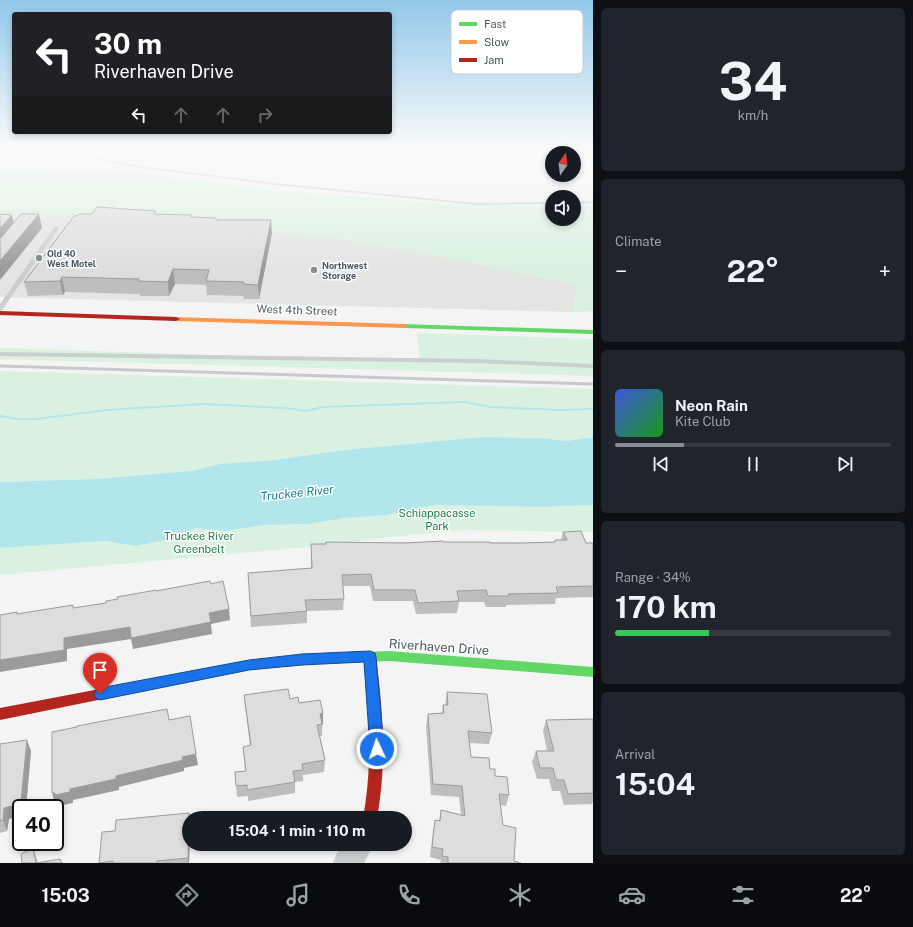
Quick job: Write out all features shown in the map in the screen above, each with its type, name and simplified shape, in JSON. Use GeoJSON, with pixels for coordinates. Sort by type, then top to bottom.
{"type":"FeatureCollection","features":[{"type":"Feature","properties":{"kind":"main road","name":"West 4th Street"},"geometry":{"type":"LineString","coordinates":[[0,313],[593,332]]}},
{"type":"Feature","properties":{"kind":"main road","name":"Riverhaven Drive"},"geometry":{"type":"LineString","coordinates":[[0,714],[249,665],[302,659],[370,657],[428,658],[593,672]]}},
{"type":"Feature","properties":{"kind":"main road"},"geometry":{"type":"LineString","coordinates":[[370,657],[377,736],[378,774],[372,811]]}},
{"type":"Feature","properties":{"kind":"street"},"geometry":{"type":"LineString","coordinates":[[347,863],[356,851]]}},
{"type":"Feature","properties":{"kind":"lane"},"geometry":{"type":"LineString","coordinates":[[318,188],[476,204],[545,203]]}},
{"type":"Feature","properties":{"kind":"lane"},"geometry":{"type":"LineString","coordinates":[[581,203],[593,202]]}},
{"type":"Feature","properties":{"kind":"lane"},"geometry":{"type":"LineString","coordinates":[[0,309],[57,227]]}},
{"type":"Feature","properties":{"kind":"lane"},"geometry":{"type":"LineString","coordinates":[[0,354],[476,361],[593,366]]}},
{"type":"Feature","properties":{"kind":"shaded area"},"geometry":{"type":"Polygon","coordinates":[[[40,209],[39,213],[107,213],[300,234],[349,240],[434,255],[577,285],[573,312],[0,297],[0,211],[40,209]]]}},
{"type":"Feature","properties":{"kind":"green space"},"geometry":{"type":"Polygon","coordinates":[[[0,188],[259,188],[441,203],[545,207],[545,226],[581,226],[581,207],[593,206],[593,311],[573,312],[577,285],[434,255],[349,240],[107,213],[39,214],[40,210],[0,211],[0,188]]]}},
{"type":"Feature","properties":{"kind":"green space"},"geometry":{"type":"Polygon","coordinates":[[[417,333],[593,339],[593,376],[0,359],[0,348],[420,362],[417,333]]]}},
{"type":"Feature","properties":{"kind":"green space"},"geometry":{"type":"Polygon","coordinates":[[[0,371],[593,389],[593,437],[567,441],[542,438],[482,437],[344,450],[274,460],[220,464],[191,471],[96,479],[0,482],[0,371]]]}},
{"type":"Feature","properties":{"kind":"green space"},"geometry":{"type":"Polygon","coordinates":[[[434,505],[542,507],[593,505],[593,532],[466,530],[308,547],[0,575],[0,548],[105,541],[136,546],[170,539],[196,528],[225,531],[264,525],[308,524],[344,518],[386,515],[434,505]]]}},
{"type":"Feature","properties":{"kind":"water","name":"Truckee River"},"geometry":{"type":"Polygon","coordinates":[[[482,437],[542,438],[567,441],[593,437],[593,505],[542,507],[434,505],[386,515],[344,518],[308,524],[264,525],[225,531],[196,528],[170,539],[136,546],[105,541],[0,548],[0,482],[96,479],[191,471],[220,464],[274,460],[344,450],[482,437]]]}},
{"type":"Feature","properties":{"kind":"building"},"geometry":{"type":"Polygon","coordinates":[[[97,207],[156,211],[154,214],[191,215],[191,217],[216,218],[216,220],[271,220],[258,285],[243,284],[244,282],[206,281],[209,270],[173,269],[168,282],[138,281],[139,279],[62,277],[60,281],[24,282],[74,216],[79,214],[92,214],[97,207]]]}},
{"type":"Feature","properties":{"kind":"building"},"geometry":{"type":"Polygon","coordinates":[[[0,214],[12,215],[0,228],[0,214]]]}},
{"type":"Feature","properties":{"kind":"building"},"geometry":{"type":"Polygon","coordinates":[[[21,214],[39,214],[0,261],[0,239],[21,214]]]}},
{"type":"Feature","properties":{"kind":"building"},"geometry":{"type":"Polygon","coordinates":[[[581,531],[586,543],[593,543],[593,586],[556,587],[558,593],[508,594],[509,596],[488,596],[486,590],[457,591],[459,601],[418,603],[415,590],[374,590],[371,574],[342,575],[344,599],[305,600],[307,611],[251,616],[248,573],[312,568],[311,544],[326,544],[326,542],[405,543],[443,541],[490,543],[555,542],[555,540],[567,540],[563,532],[581,531]]]}},
{"type":"Feature","properties":{"kind":"building"},"geometry":{"type":"Polygon","coordinates":[[[210,581],[211,584],[223,581],[229,609],[209,613],[211,622],[131,638],[130,627],[64,638],[64,650],[0,660],[0,615],[17,612],[17,614],[73,605],[73,608],[106,603],[106,601],[118,599],[117,597],[210,581]]]}},
{"type":"Feature","properties":{"kind":"building"},"geometry":{"type":"Polygon","coordinates":[[[288,689],[290,699],[298,697],[299,703],[320,700],[323,713],[320,714],[322,724],[317,725],[325,760],[302,764],[303,770],[293,771],[295,782],[247,790],[247,785],[236,786],[235,772],[246,771],[243,747],[251,745],[244,695],[288,689]]]}},
{"type":"Feature","properties":{"kind":"building"},"geometry":{"type":"Polygon","coordinates":[[[447,692],[487,694],[492,733],[468,731],[471,757],[489,758],[490,769],[495,769],[495,776],[507,777],[509,795],[499,794],[503,825],[516,828],[514,861],[521,863],[448,863],[448,857],[442,856],[443,849],[432,847],[435,820],[440,821],[441,810],[465,816],[462,786],[433,784],[428,714],[444,713],[443,705],[448,705],[447,692]]]}},
{"type":"Feature","properties":{"kind":"building"},"geometry":{"type":"Polygon","coordinates":[[[167,709],[169,720],[190,716],[196,754],[182,757],[183,760],[116,776],[116,779],[70,789],[70,792],[55,795],[55,793],[52,793],[52,732],[167,709]]]}},
{"type":"Feature","properties":{"kind":"building"},"geometry":{"type":"Polygon","coordinates":[[[593,719],[593,793],[568,794],[564,780],[556,780],[553,768],[540,768],[536,751],[554,751],[546,720],[593,719]]]}},
{"type":"Feature","properties":{"kind":"building"},"geometry":{"type":"Polygon","coordinates":[[[27,740],[21,799],[12,799],[12,806],[4,808],[3,820],[0,821],[0,744],[27,740]]]}},
{"type":"Feature","properties":{"kind":"building"},"geometry":{"type":"Polygon","coordinates":[[[182,814],[182,851],[188,851],[188,858],[157,861],[157,863],[113,863],[113,861],[99,863],[102,832],[115,831],[116,820],[182,814]]]}},
{"type":"Feature","properties":{"kind":"building"},"geometry":{"type":"Polygon","coordinates":[[[27,851],[34,851],[36,863],[22,863],[21,854],[27,851]]]}},
{"type":"Feature","properties":{"kind":"building"},"geometry":{"type":"Polygon","coordinates":[[[60,859],[62,863],[36,863],[60,859]]]}},
{"type":"Feature","properties":{"kind":"waterway"},"geometry":{"type":"LineString","coordinates":[[0,416],[18,419],[36,419],[107,410],[203,404],[285,408],[306,411],[323,407],[464,402],[491,407],[559,410],[593,409]]}},
{"type":"Feature","properties":{"kind":"railway"},"geometry":{"type":"LineString","coordinates":[[0,366],[593,384]]}},
{"type":"Feature","properties":{"kind":"traffic: fast"},"geometry":{"type":"LineString","coordinates":[[404,326],[593,332]]}},
{"type":"Feature","properties":{"kind":"traffic: fast"},"geometry":{"type":"LineString","coordinates":[[316,659],[389,656],[593,672]]}},
{"type":"Feature","properties":{"kind":"traffic: slow"},"geometry":{"type":"LineString","coordinates":[[176,319],[404,326]]}},
{"type":"Feature","properties":{"kind":"traffic: slow"},"geometry":{"type":"LineString","coordinates":[[152,684],[249,665],[316,659]]}},
{"type":"Feature","properties":{"kind":"traffic: jam"},"geometry":{"type":"LineString","coordinates":[[0,313],[176,319]]}},
{"type":"Feature","properties":{"kind":"traffic: jam"},"geometry":{"type":"LineString","coordinates":[[370,657],[377,738],[376,778],[371,811]]}},
{"type":"Feature","properties":{"kind":"traffic: jam"},"geometry":{"type":"LineString","coordinates":[[0,714],[152,684]]}},
{"type":"Feature","properties":{"kind":"place","name":"Old 40 West Motel"},"geometry":{"type":"Point","coordinates":[39,258]}},
{"type":"Feature","properties":{"kind":"place","name":"Northwest Storage"},"geometry":{"type":"Point","coordinates":[314,270]}},
{"type":"Feature","properties":{"kind":"route"},"geometry":{"type":"LineString","coordinates":[[100,694],[249,665],[302,659],[370,657],[377,749]]}},
{"type":"Feature","properties":{"kind":"park label","name":"Schiappacasse Park"},"geometry":{"type":"Point","coordinates":[437,519]}},
{"type":"Feature","properties":{"kind":"park label","name":"Truckee River Greenbelt"},"geometry":{"type":"Point","coordinates":[199,542]}}]}
